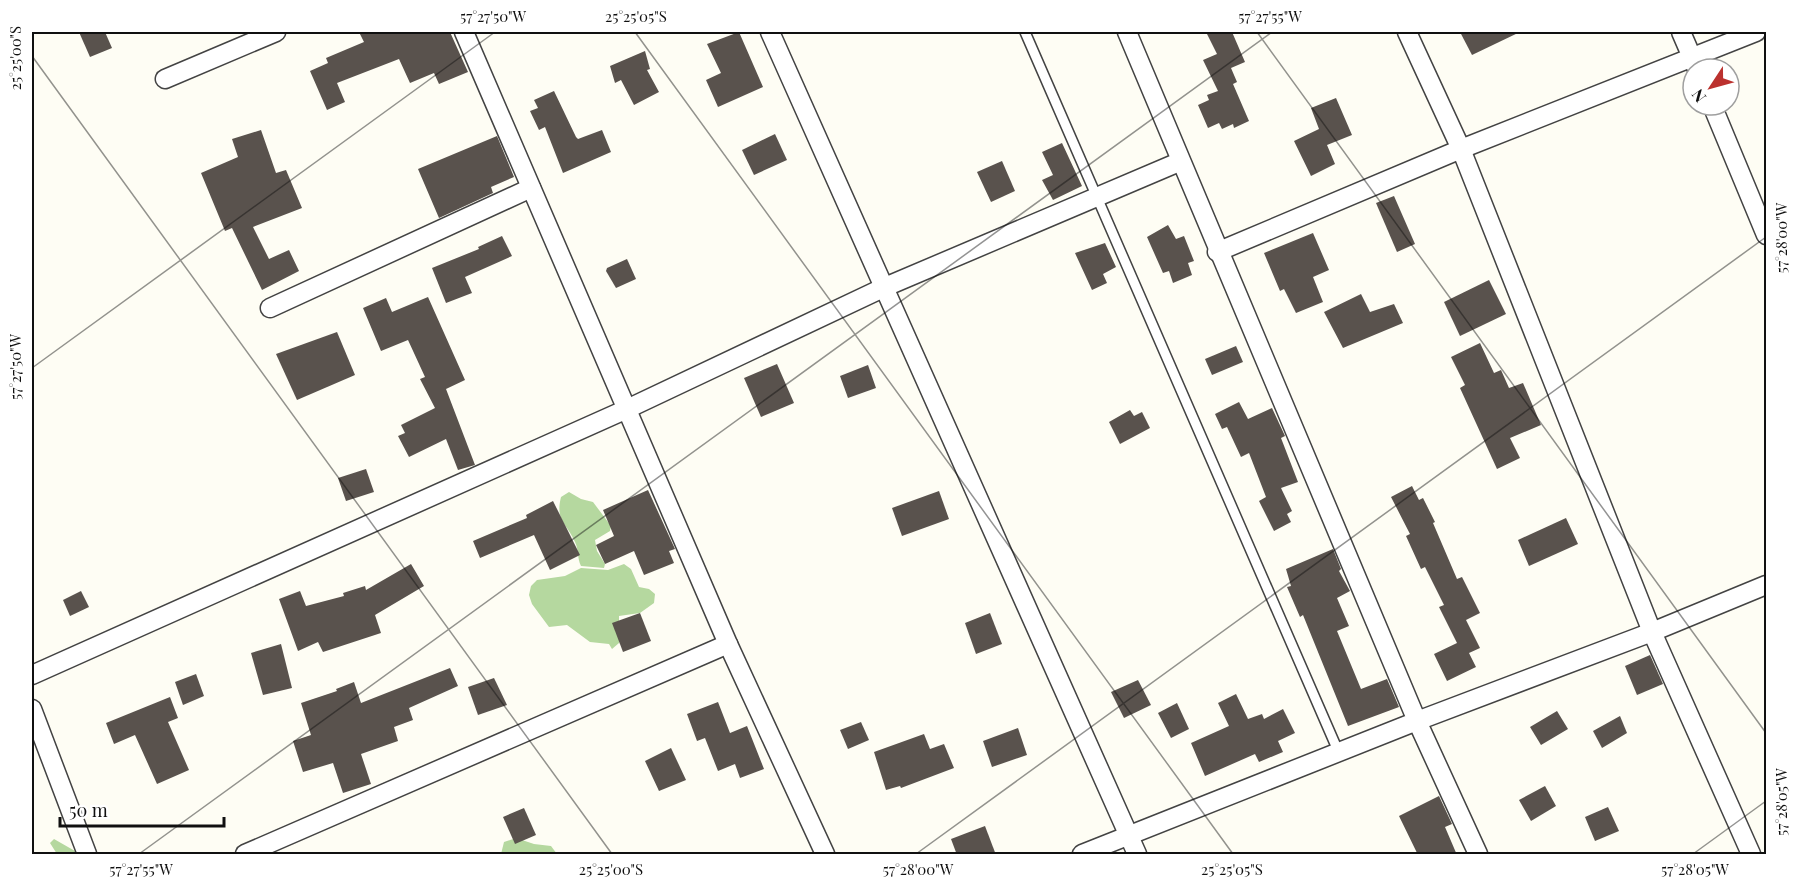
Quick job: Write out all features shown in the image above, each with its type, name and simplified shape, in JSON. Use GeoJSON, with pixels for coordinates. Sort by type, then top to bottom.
{"type":"FeatureCollection","features":[{"type":"Feature","properties":{"kind":"street"},"geometry":{"type":"LineString","coordinates":[[165,79],[276,32]]}},
{"type":"Feature","properties":{"kind":"street"},"geometry":{"type":"LineString","coordinates":[[464,32],[728,644],[825,855]]}},
{"type":"Feature","properties":{"kind":"street"},"geometry":{"type":"LineString","coordinates":[[771,32],[1137,855]]}},
{"type":"Feature","properties":{"kind":"street"},"geometry":{"type":"LineString","coordinates":[[1126,32],[1417,721],[1478,855]]}},
{"type":"Feature","properties":{"kind":"street"},"geometry":{"type":"LineString","coordinates":[[1407,32],[1461,149],[1652,632],[1751,855]]}},
{"type":"Feature","properties":{"kind":"street"},"geometry":{"type":"LineString","coordinates":[[1681,32],[1692,57]]}},
{"type":"Feature","properties":{"kind":"street"},"geometry":{"type":"LineString","coordinates":[[1707,57],[1756,32]]}},
{"type":"Feature","properties":{"kind":"street"},"geometry":{"type":"LineString","coordinates":[[1217,252],[1461,149],[1681,68]]}},
{"type":"Feature","properties":{"kind":"street"},"geometry":{"type":"LineString","coordinates":[[1717,117],[1767,235]]}},
{"type":"Feature","properties":{"kind":"street"},"geometry":{"type":"LineString","coordinates":[[32,675],[627,409],[885,287],[1179,162]]}},
{"type":"Feature","properties":{"kind":"street"},"geometry":{"type":"LineString","coordinates":[[270,308],[531,188]]}},
{"type":"Feature","properties":{"kind":"street"},"geometry":{"type":"LineString","coordinates":[[1082,855],[1128,834],[1652,632],[1767,585]]}},
{"type":"Feature","properties":{"kind":"street"},"geometry":{"type":"LineString","coordinates":[[245,855],[728,644]]}},
{"type":"Feature","properties":{"kind":"street"},"geometry":{"type":"LineString","coordinates":[[32,709],[87,855]]}},
{"type":"Feature","properties":{"kind":"lane"},"geometry":{"type":"LineString","coordinates":[[1025,32],[1339,753]]}},
{"type":"Feature","properties":{"kind":"green space"},"geometry":{"type":"Polygon","coordinates":[[[569,492],[581,499],[593,502],[611,526],[610,531],[595,540],[597,551],[605,564],[604,568],[581,566],[576,545],[560,511],[561,497],[569,492]]]}},
{"type":"Feature","properties":{"kind":"green space"},"geometry":{"type":"Polygon","coordinates":[[[624,564],[631,569],[639,587],[649,589],[655,594],[654,603],[640,613],[619,616],[619,643],[612,649],[609,644],[590,642],[567,625],[549,627],[532,604],[529,595],[531,586],[537,580],[565,576],[581,568],[608,570],[624,564]]]}},
{"type":"Feature","properties":{"kind":"green space"},"geometry":{"type":"Polygon","coordinates":[[[516,838],[534,844],[551,846],[557,854],[501,854],[504,842],[516,838]]]}},
{"type":"Feature","properties":{"kind":"green space"},"geometry":{"type":"Polygon","coordinates":[[[54,839],[75,851],[89,854],[57,854],[50,843],[54,839]]]}},
{"type":"Feature","properties":{"kind":"building"},"geometry":{"type":"Polygon","coordinates":[[[79,32],[105,32],[112,48],[90,57],[79,32]]]}},
{"type":"Feature","properties":{"kind":"building"},"geometry":{"type":"Polygon","coordinates":[[[359,32],[450,32],[468,72],[439,84],[434,73],[410,83],[399,59],[337,83],[345,102],[327,110],[310,71],[328,63],[326,58],[364,42],[359,32]]]}},
{"type":"Feature","properties":{"kind":"building"},"geometry":{"type":"Polygon","coordinates":[[[739,32],[763,87],[718,107],[706,80],[721,73],[707,44],[739,32]]]}},
{"type":"Feature","properties":{"kind":"building"},"geometry":{"type":"Polygon","coordinates":[[[1206,32],[1232,32],[1245,62],[1231,68],[1237,82],[1233,84],[1249,121],[1234,128],[1233,124],[1222,129],[1219,123],[1208,128],[1198,105],[1209,100],[1207,95],[1218,91],[1203,60],[1217,54],[1206,32]]]}},
{"type":"Feature","properties":{"kind":"building"},"geometry":{"type":"Polygon","coordinates":[[[1460,32],[1520,32],[1472,55],[1460,32]]]}},
{"type":"Feature","properties":{"kind":"building"},"geometry":{"type":"Polygon","coordinates":[[[645,51],[650,69],[647,70],[659,92],[634,105],[621,80],[615,83],[610,66],[645,51]]]}},
{"type":"Feature","properties":{"kind":"building"},"geometry":{"type":"Polygon","coordinates":[[[554,91],[576,137],[578,139],[602,130],[611,152],[563,173],[545,127],[539,130],[530,111],[538,108],[534,100],[554,91]]]}},
{"type":"Feature","properties":{"kind":"building"},"geometry":{"type":"Polygon","coordinates":[[[1336,98],[1352,135],[1327,145],[1335,164],[1311,176],[1294,141],[1319,129],[1311,108],[1336,98]]]}},
{"type":"Feature","properties":{"kind":"building"},"geometry":{"type":"Polygon","coordinates":[[[261,130],[276,173],[286,170],[302,208],[253,227],[269,259],[289,250],[299,271],[262,290],[232,228],[225,231],[201,173],[238,157],[232,139],[261,130]]]}},
{"type":"Feature","properties":{"kind":"building"},"geometry":{"type":"Polygon","coordinates":[[[775,134],[787,160],[754,175],[742,150],[775,134]]]}},
{"type":"Feature","properties":{"kind":"building"},"geometry":{"type":"Polygon","coordinates":[[[497,136],[514,177],[491,187],[493,193],[439,218],[418,169],[497,136]]]}},
{"type":"Feature","properties":{"kind":"building"},"geometry":{"type":"Polygon","coordinates":[[[1062,143],[1082,186],[1053,200],[1042,180],[1053,175],[1042,152],[1062,143]]]}},
{"type":"Feature","properties":{"kind":"building"},"geometry":{"type":"Polygon","coordinates":[[[1002,161],[1015,191],[991,202],[977,172],[1002,161]]]}},
{"type":"Feature","properties":{"kind":"building"},"geometry":{"type":"Polygon","coordinates":[[[1394,196],[1415,244],[1397,252],[1376,203],[1394,196]]]}},
{"type":"Feature","properties":{"kind":"building"},"geometry":{"type":"Polygon","coordinates":[[[1168,225],[1176,239],[1184,236],[1194,261],[1188,263],[1192,275],[1173,283],[1169,271],[1163,273],[1147,237],[1168,225]]]}},
{"type":"Feature","properties":{"kind":"building"},"geometry":{"type":"Polygon","coordinates":[[[1313,233],[1329,270],[1313,277],[1323,302],[1296,313],[1284,289],[1280,291],[1264,253],[1313,233]]]}},
{"type":"Feature","properties":{"kind":"building"},"geometry":{"type":"Polygon","coordinates":[[[502,236],[512,256],[465,277],[472,293],[446,303],[432,268],[479,249],[478,247],[502,236]]]}},
{"type":"Feature","properties":{"kind":"building"},"geometry":{"type":"Polygon","coordinates":[[[1105,243],[1116,267],[1103,274],[1107,283],[1092,290],[1075,253],[1105,243]]]}},
{"type":"Feature","properties":{"kind":"building"},"geometry":{"type":"Polygon","coordinates":[[[627,259],[636,279],[616,288],[606,271],[607,268],[627,259]]]}},
{"type":"Feature","properties":{"kind":"building"},"geometry":{"type":"Polygon","coordinates":[[[1489,280],[1506,314],[1460,336],[1444,302],[1489,280]]]}},
{"type":"Feature","properties":{"kind":"building"},"geometry":{"type":"Polygon","coordinates":[[[1361,294],[1370,312],[1394,304],[1403,323],[1343,348],[1324,312],[1361,294]]]}},
{"type":"Feature","properties":{"kind":"building"},"geometry":{"type":"Polygon","coordinates":[[[428,297],[465,380],[446,389],[475,465],[458,470],[446,439],[409,457],[398,436],[405,433],[401,425],[435,408],[420,379],[425,377],[408,340],[381,351],[363,308],[386,298],[392,312],[428,297]]]}},
{"type":"Feature","properties":{"kind":"building"},"geometry":{"type":"Polygon","coordinates":[[[337,332],[355,375],[297,400],[276,354],[337,332]]]}},
{"type":"Feature","properties":{"kind":"building"},"geometry":{"type":"Polygon","coordinates":[[[1480,343],[1494,373],[1501,370],[1509,388],[1523,383],[1541,425],[1510,438],[1520,458],[1497,469],[1460,388],[1465,385],[1451,357],[1480,343]]]}},
{"type":"Feature","properties":{"kind":"building"},"geometry":{"type":"Polygon","coordinates":[[[1236,346],[1243,362],[1212,375],[1205,359],[1236,346]]]}},
{"type":"Feature","properties":{"kind":"building"},"geometry":{"type":"Polygon","coordinates":[[[777,364],[794,403],[761,417],[744,378],[777,364]]]}},
{"type":"Feature","properties":{"kind":"building"},"geometry":{"type":"Polygon","coordinates":[[[868,365],[876,388],[848,398],[840,376],[868,365]]]}},
{"type":"Feature","properties":{"kind":"building"},"geometry":{"type":"Polygon","coordinates":[[[1239,402],[1248,419],[1272,408],[1285,436],[1281,438],[1298,482],[1281,488],[1292,511],[1287,514],[1291,522],[1274,531],[1259,501],[1266,497],[1249,453],[1241,457],[1227,427],[1222,429],[1215,414],[1239,402]]]}},
{"type":"Feature","properties":{"kind":"building"},"geometry":{"type":"Polygon","coordinates":[[[1130,410],[1134,416],[1142,412],[1150,428],[1120,444],[1109,422],[1130,410]]]}},
{"type":"Feature","properties":{"kind":"building"},"geometry":{"type":"Polygon","coordinates":[[[366,469],[374,492],[346,501],[338,478],[366,469]]]}},
{"type":"Feature","properties":{"kind":"building"},"geometry":{"type":"Polygon","coordinates":[[[1412,486],[1419,500],[1423,498],[1435,522],[1433,523],[1457,579],[1462,577],[1480,613],[1466,620],[1480,648],[1469,653],[1476,667],[1447,681],[1434,654],[1457,643],[1439,607],[1444,605],[1425,567],[1421,569],[1406,536],[1410,534],[1391,497],[1412,486]]]}},
{"type":"Feature","properties":{"kind":"building"},"geometry":{"type":"Polygon","coordinates":[[[648,490],[675,549],[669,551],[674,563],[644,575],[634,551],[605,564],[596,545],[614,536],[603,510],[648,490]]]}},
{"type":"Feature","properties":{"kind":"building"},"geometry":{"type":"Polygon","coordinates":[[[939,491],[949,519],[902,536],[892,508],[939,491]]]}},
{"type":"Feature","properties":{"kind":"building"},"geometry":{"type":"Polygon","coordinates":[[[553,501],[580,555],[550,570],[534,535],[480,558],[473,541],[527,518],[526,515],[553,501]]]}},
{"type":"Feature","properties":{"kind":"building"},"geometry":{"type":"Polygon","coordinates":[[[1566,518],[1578,544],[1529,566],[1518,540],[1566,518]]]}},
{"type":"Feature","properties":{"kind":"building"},"geometry":{"type":"Polygon","coordinates":[[[1333,549],[1341,569],[1339,571],[1350,591],[1337,598],[1349,626],[1337,631],[1361,689],[1387,679],[1399,707],[1348,726],[1303,615],[1300,617],[1287,587],[1291,586],[1286,569],[1333,549]]]}},
{"type":"Feature","properties":{"kind":"building"},"geometry":{"type":"Polygon","coordinates":[[[411,564],[424,586],[375,615],[381,633],[323,652],[318,642],[298,651],[279,599],[300,591],[306,606],[344,596],[343,593],[365,586],[366,590],[411,564]]]}},
{"type":"Feature","properties":{"kind":"building"},"geometry":{"type":"Polygon","coordinates":[[[81,591],[89,607],[70,616],[63,600],[81,591]]]}},
{"type":"Feature","properties":{"kind":"building"},"geometry":{"type":"Polygon","coordinates":[[[640,613],[651,641],[623,652],[612,623],[640,613]]]}},
{"type":"Feature","properties":{"kind":"building"},"geometry":{"type":"Polygon","coordinates":[[[990,613],[1002,644],[976,654],[965,623],[990,613]]]}},
{"type":"Feature","properties":{"kind":"building"},"geometry":{"type":"Polygon","coordinates":[[[281,644],[292,688],[263,695],[251,653],[281,644]]]}},
{"type":"Feature","properties":{"kind":"building"},"geometry":{"type":"Polygon","coordinates":[[[1650,655],[1663,684],[1637,695],[1625,666],[1650,655]]]}},
{"type":"Feature","properties":{"kind":"building"},"geometry":{"type":"Polygon","coordinates":[[[450,668],[458,686],[409,708],[413,720],[394,727],[398,741],[361,754],[371,784],[343,793],[333,763],[303,772],[293,741],[311,735],[301,703],[337,691],[336,689],[354,682],[361,703],[450,668]]]}},
{"type":"Feature","properties":{"kind":"building"},"geometry":{"type":"Polygon","coordinates":[[[196,674],[204,696],[183,705],[175,682],[196,674]]]}},
{"type":"Feature","properties":{"kind":"building"},"geometry":{"type":"Polygon","coordinates":[[[494,678],[507,705],[478,715],[468,687],[494,678]]]}},
{"type":"Feature","properties":{"kind":"building"},"geometry":{"type":"Polygon","coordinates":[[[1138,680],[1151,705],[1124,718],[1111,692],[1138,680]]]}},
{"type":"Feature","properties":{"kind":"building"},"geometry":{"type":"Polygon","coordinates":[[[1236,694],[1248,719],[1262,714],[1264,719],[1283,709],[1295,733],[1278,741],[1283,752],[1259,762],[1255,754],[1205,776],[1191,743],[1229,726],[1218,703],[1236,694]]]}},
{"type":"Feature","properties":{"kind":"building"},"geometry":{"type":"Polygon","coordinates":[[[170,697],[178,718],[168,722],[189,770],[157,784],[135,735],[114,744],[106,723],[170,697]]]}},
{"type":"Feature","properties":{"kind":"building"},"geometry":{"type":"Polygon","coordinates":[[[718,702],[730,733],[747,726],[764,769],[740,778],[735,764],[718,771],[705,738],[697,741],[687,714],[718,702]]]}},
{"type":"Feature","properties":{"kind":"building"},"geometry":{"type":"Polygon","coordinates":[[[1177,703],[1189,729],[1171,738],[1158,713],[1177,703]]]}},
{"type":"Feature","properties":{"kind":"building"},"geometry":{"type":"Polygon","coordinates":[[[1557,711],[1568,729],[1541,745],[1530,727],[1557,711]]]}},
{"type":"Feature","properties":{"kind":"building"},"geometry":{"type":"Polygon","coordinates":[[[1620,716],[1627,733],[1602,748],[1593,731],[1620,716]]]}},
{"type":"Feature","properties":{"kind":"building"},"geometry":{"type":"Polygon","coordinates":[[[861,722],[869,740],[848,749],[840,730],[861,722]]]}},
{"type":"Feature","properties":{"kind":"building"},"geometry":{"type":"Polygon","coordinates":[[[1018,728],[1027,755],[992,767],[983,741],[1018,728]]]}},
{"type":"Feature","properties":{"kind":"building"},"geometry":{"type":"Polygon","coordinates":[[[924,734],[930,749],[944,744],[954,768],[901,788],[900,786],[886,790],[874,752],[924,734]]]}},
{"type":"Feature","properties":{"kind":"building"},"geometry":{"type":"Polygon","coordinates":[[[671,748],[686,780],[659,791],[645,761],[671,748]]]}},
{"type":"Feature","properties":{"kind":"building"},"geometry":{"type":"Polygon","coordinates":[[[1545,786],[1556,806],[1531,821],[1519,800],[1545,786]]]}},
{"type":"Feature","properties":{"kind":"building"},"geometry":{"type":"Polygon","coordinates":[[[1439,796],[1452,824],[1445,827],[1457,855],[1418,855],[1399,816],[1439,796]]]}},
{"type":"Feature","properties":{"kind":"building"},"geometry":{"type":"Polygon","coordinates":[[[1608,807],[1619,831],[1595,841],[1585,817],[1608,807]]]}},
{"type":"Feature","properties":{"kind":"building"},"geometry":{"type":"Polygon","coordinates":[[[524,808],[536,835],[515,844],[503,817],[524,808]]]}},
{"type":"Feature","properties":{"kind":"building"},"geometry":{"type":"Polygon","coordinates":[[[985,826],[996,855],[957,855],[951,839],[985,826]]]}}]}
